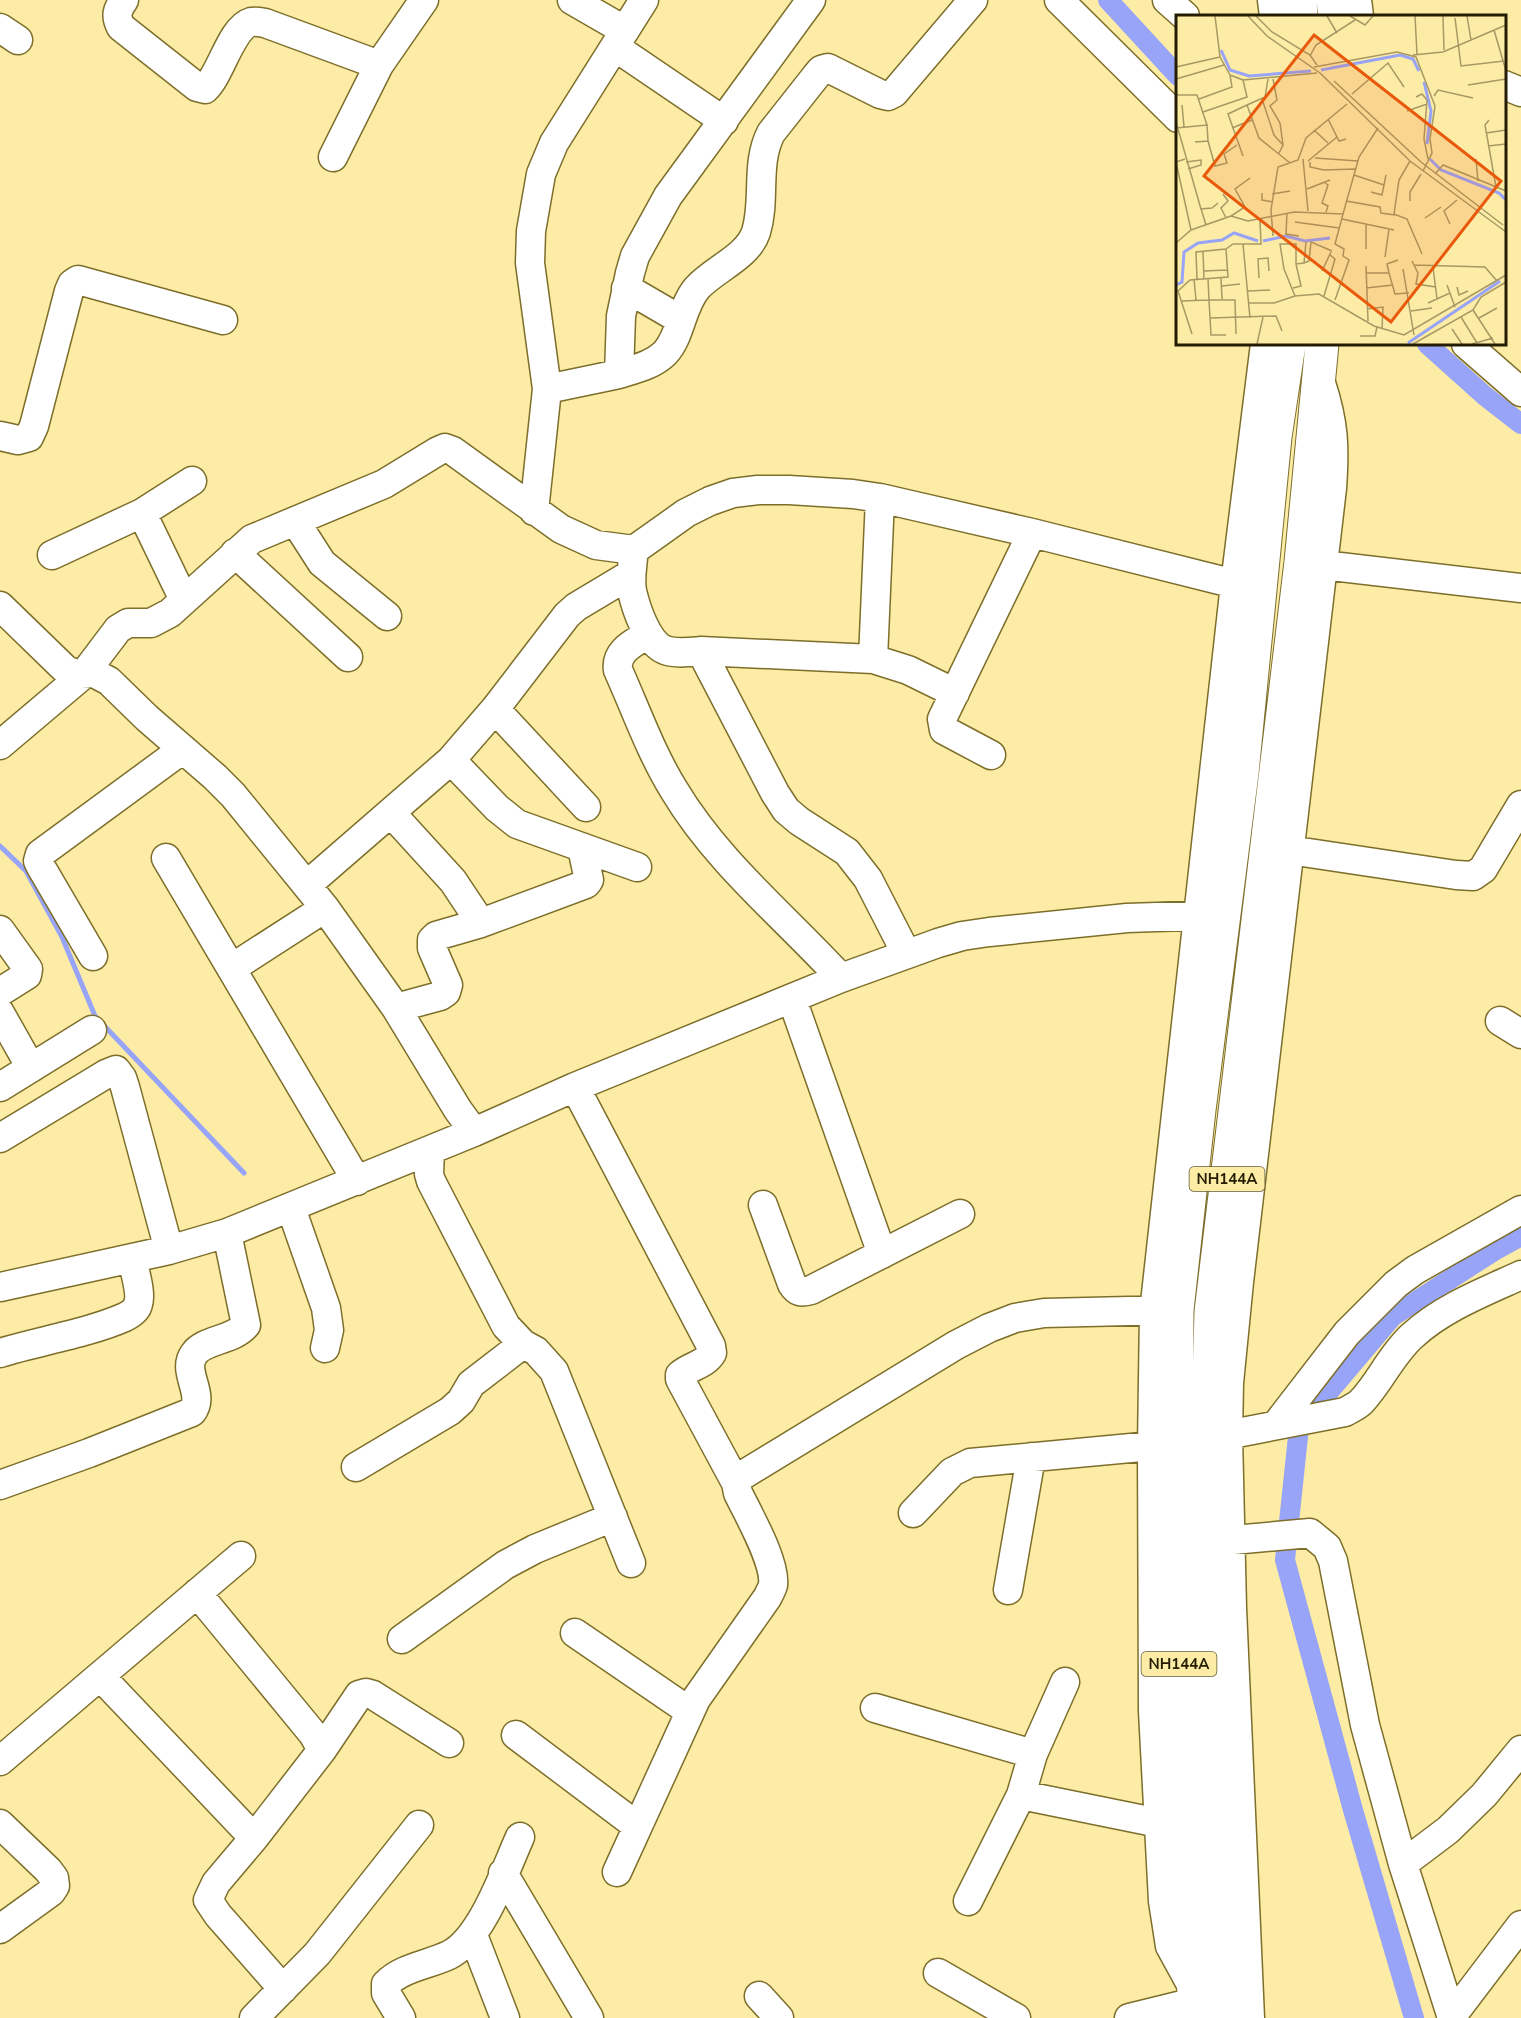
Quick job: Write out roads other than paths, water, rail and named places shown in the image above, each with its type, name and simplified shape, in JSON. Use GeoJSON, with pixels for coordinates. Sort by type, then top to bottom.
{"type":"FeatureCollection","features":[{"type":"Feature","properties":{"kind":"highway"},"geometry":{"type":"LineString","coordinates":[[1300,0],[1301,15]]}},
{"type":"Feature","properties":{"kind":"highway"},"geometry":{"type":"LineString","coordinates":[[1334,0],[1335,15]]}},
{"type":"Feature","properties":{"kind":"highway","name":"NH144A"},"geometry":{"type":"LineString","coordinates":[[1225,2018],[1217,1542],[1190,1441],[1166,1311],[1199,1110],[1211,915],[1242,773],[1275,437],[1289,345]]}},
{"type":"Feature","properties":{"kind":"highway","name":"NH144A"},"geometry":{"type":"LineString","coordinates":[[1194,2003],[1175,1543],[1190,1441],[1209,1381],[1211,1312],[1301,562],[1322,345]]}},
{"type":"Feature","properties":{"kind":"street"},"geometry":{"type":"LineString","coordinates":[[124,0],[118,9],[116,18],[121,27],[197,87],[205,89],[212,82],[237,34],[244,25],[253,21],[265,23],[379,65]]}},
{"type":"Feature","properties":{"kind":"street"},"geometry":{"type":"LineString","coordinates":[[333,157],[379,65],[424,0]]}},
{"type":"Feature","properties":{"kind":"street"},"geometry":{"type":"LineString","coordinates":[[572,0],[724,121]]}},
{"type":"Feature","properties":{"kind":"street"},"geometry":{"type":"LineString","coordinates":[[534,511],[547,389],[530,263],[535,202],[541,174],[554,143],[644,0]]}},
{"type":"Feature","properties":{"kind":"street"},"geometry":{"type":"LineString","coordinates":[[620,374],[621,316],[635,256],[668,196],[811,0]]}},
{"type":"Feature","properties":{"kind":"street"},"geometry":{"type":"LineString","coordinates":[[547,389],[620,374],[646,365],[663,355],[670,347],[695,290],[738,255],[755,235],[761,205],[763,154],[766,144],[771,133],[821,70],[828,68],[888,96],[894,93],[973,0]]}},
{"type":"Feature","properties":{"kind":"street"},"geometry":{"type":"LineString","coordinates":[[1059,0],[1176,116]]}},
{"type":"Feature","properties":{"kind":"street"},"geometry":{"type":"LineString","coordinates":[[1167,0],[1184,15]]}},
{"type":"Feature","properties":{"kind":"street"},"geometry":{"type":"LineString","coordinates":[[1272,0],[1274,15]]}},
{"type":"Feature","properties":{"kind":"street"},"geometry":{"type":"LineString","coordinates":[[1357,0],[1359,15]]}},
{"type":"Feature","properties":{"kind":"street"},"geometry":{"type":"LineString","coordinates":[[1506,86],[1521,92]]}},
{"type":"Feature","properties":{"kind":"street"},"geometry":{"type":"LineString","coordinates":[[0,436],[18,440],[29,437],[34,426],[69,291],[72,284],[78,280],[223,320]]}},
{"type":"Feature","properties":{"kind":"street"},"geometry":{"type":"LineString","coordinates":[[626,288],[681,320]]}},
{"type":"Feature","properties":{"kind":"street"},"geometry":{"type":"LineString","coordinates":[[1211,915],[1235,584],[1265,345]]}},
{"type":"Feature","properties":{"kind":"street"},"geometry":{"type":"LineString","coordinates":[[1467,345],[1521,392]]}},
{"type":"Feature","properties":{"kind":"street"},"geometry":{"type":"LineString","coordinates":[[1130,2018],[1194,2003],[1170,1946],[1163,1901],[1153,1711],[1190,1441],[1229,1383],[1335,450],[1329,408],[1319,378]]}},
{"type":"Feature","properties":{"kind":"street"},"geometry":{"type":"LineString","coordinates":[[0,745],[84,674],[118,629],[128,624],[158,621],[252,539],[384,484],[445,448],[453,451],[561,529],[632,562]]}},
{"type":"Feature","properties":{"kind":"street"},"geometry":{"type":"LineString","coordinates":[[52,555],[142,513],[192,481]]}},
{"type":"Feature","properties":{"kind":"street"},"geometry":{"type":"LineString","coordinates":[[307,885],[451,760],[495,709],[576,606],[632,562],[687,513],[733,493],[789,490],[880,498],[1032,532],[1235,584]]}},
{"type":"Feature","properties":{"kind":"street"},"geometry":{"type":"LineString","coordinates":[[873,659],[880,498]]}},
{"type":"Feature","properties":{"kind":"street"},"geometry":{"type":"LineString","coordinates":[[142,513],[184,600]]}},
{"type":"Feature","properties":{"kind":"street"},"geometry":{"type":"LineString","coordinates":[[295,521],[322,563],[387,616]]}},
{"type":"Feature","properties":{"kind":"street"},"geometry":{"type":"LineString","coordinates":[[991,755],[944,730],[942,719],[1032,532]]}},
{"type":"Feature","properties":{"kind":"street"},"geometry":{"type":"LineString","coordinates":[[235,553],[348,657]]}},
{"type":"Feature","properties":{"kind":"street"},"geometry":{"type":"LineString","coordinates":[[632,562],[632,590],[648,634],[654,644],[664,650],[873,659],[908,670],[955,693]]}},
{"type":"Feature","properties":{"kind":"street"},"geometry":{"type":"LineString","coordinates":[[1323,565],[1521,588]]}},
{"type":"Feature","properties":{"kind":"street"},"geometry":{"type":"LineString","coordinates":[[0,608],[66,670],[84,674],[94,673],[109,681],[227,789],[325,908],[396,1008],[458,1110],[474,1132]]}},
{"type":"Feature","properties":{"kind":"street"},"geometry":{"type":"LineString","coordinates":[[648,634],[619,656],[618,670],[666,776],[686,808],[728,862],[841,978]]}},
{"type":"Feature","properties":{"kind":"street"},"geometry":{"type":"LineString","coordinates":[[701,651],[786,810],[799,821],[836,843],[852,858],[868,879],[906,954]]}},
{"type":"Feature","properties":{"kind":"street"},"geometry":{"type":"LineString","coordinates":[[495,709],[586,807]]}},
{"type":"Feature","properties":{"kind":"street"},"geometry":{"type":"LineString","coordinates":[[93,956],[41,867],[38,861],[40,854],[183,749]]}},
{"type":"Feature","properties":{"kind":"street"},"geometry":{"type":"LineString","coordinates":[[451,760],[497,808],[517,824],[637,867]]}},
{"type":"Feature","properties":{"kind":"street"},"geometry":{"type":"LineString","coordinates":[[1289,850],[1473,876],[1483,869],[1521,805]]}},
{"type":"Feature","properties":{"kind":"street"},"geometry":{"type":"LineString","coordinates":[[391,813],[453,881],[482,922]]}},
{"type":"Feature","properties":{"kind":"street"},"geometry":{"type":"LineString","coordinates":[[396,1008],[440,996],[446,992],[448,985],[432,948],[432,940],[436,936],[482,922],[586,884],[589,880],[582,848]]}},
{"type":"Feature","properties":{"kind":"street"},"geometry":{"type":"LineString","coordinates":[[166,858],[357,1181]]}},
{"type":"Feature","properties":{"kind":"street"},"geometry":{"type":"LineString","coordinates":[[232,968],[325,908]]}},
{"type":"Feature","properties":{"kind":"street"},"geometry":{"type":"LineString","coordinates":[[0,1287],[169,1250],[228,1233],[430,1151],[575,1087],[841,978],[962,936],[1151,916],[1211,915],[1257,919]]}},
{"type":"Feature","properties":{"kind":"street"},"geometry":{"type":"LineString","coordinates":[[0,930],[28,969],[27,975],[0,992]]}},
{"type":"Feature","properties":{"kind":"street"},"geometry":{"type":"LineString","coordinates":[[792,999],[882,1254]]}},
{"type":"Feature","properties":{"kind":"street"},"geometry":{"type":"LineString","coordinates":[[0,1013],[31,1068]]}},
{"type":"Feature","properties":{"kind":"street"},"geometry":{"type":"LineString","coordinates":[[0,1087],[92,1030]]}},
{"type":"Feature","properties":{"kind":"street"},"geometry":{"type":"LineString","coordinates":[[0,1138],[116,1070],[122,1078],[169,1250]]}},
{"type":"Feature","properties":{"kind":"street"},"geometry":{"type":"LineString","coordinates":[[575,1087],[711,1346],[712,1353],[709,1358],[684,1371],[680,1379],[736,1483],[772,1570],[772,1585],[767,1598],[707,1680],[689,1711],[617,1872]]}},
{"type":"Feature","properties":{"kind":"street"},"geometry":{"type":"LineString","coordinates":[[430,1151],[431,1181],[506,1326],[523,1344],[536,1351],[554,1371],[631,1563]]}},
{"type":"Feature","properties":{"kind":"street"},"geometry":{"type":"LineString","coordinates":[[763,1205],[792,1284],[796,1290],[802,1292],[811,1290],[960,1214]]}},
{"type":"Feature","properties":{"kind":"street"},"geometry":{"type":"LineString","coordinates":[[1286,1423],[1347,1333],[1380,1298],[1415,1270],[1521,1210]]}},
{"type":"Feature","properties":{"kind":"street"},"geometry":{"type":"LineString","coordinates":[[280,1213],[326,1308],[329,1330],[326,1348]]}},
{"type":"Feature","properties":{"kind":"street"},"geometry":{"type":"LineString","coordinates":[[0,1485],[192,1412],[197,1406],[190,1367],[194,1352],[201,1347],[234,1335],[246,1325],[228,1233]]}},
{"type":"Feature","properties":{"kind":"street"},"geometry":{"type":"LineString","coordinates":[[0,1353],[126,1317],[133,1312],[138,1306],[139,1297],[132,1258]]}},
{"type":"Feature","properties":{"kind":"street"},"geometry":{"type":"LineString","coordinates":[[913,1513],[939,1484],[962,1465],[970,1462],[1190,1441],[1345,1412],[1360,1403],[1411,1336],[1453,1308],[1521,1275]]}},
{"type":"Feature","properties":{"kind":"street"},"geometry":{"type":"LineString","coordinates":[[736,1483],[738,1478],[746,1472],[956,1345],[989,1328],[1015,1318],[1044,1313],[1166,1311]]}},
{"type":"Feature","properties":{"kind":"street"},"geometry":{"type":"LineString","coordinates":[[356,1467],[450,1411],[471,1384],[523,1344]]}},
{"type":"Feature","properties":{"kind":"street"},"geometry":{"type":"LineString","coordinates":[[1008,1590],[1031,1457]]}},
{"type":"Feature","properties":{"kind":"street"},"geometry":{"type":"LineString","coordinates":[[402,1639],[505,1564],[613,1517]]}},
{"type":"Feature","properties":{"kind":"street"},"geometry":{"type":"LineString","coordinates":[[1250,2018],[1217,1542],[1310,1533],[1327,1547],[1333,1562],[1365,1725],[1403,1864],[1452,2017]]}},
{"type":"Feature","properties":{"kind":"street"},"geometry":{"type":"LineString","coordinates":[[0,1761],[241,1556]]}},
{"type":"Feature","properties":{"kind":"street"},"geometry":{"type":"LineString","coordinates":[[197,1593],[313,1734],[322,1750]]}},
{"type":"Feature","properties":{"kind":"street"},"geometry":{"type":"LineString","coordinates":[[575,1633],[689,1711]]}},
{"type":"Feature","properties":{"kind":"street"},"geometry":{"type":"LineString","coordinates":[[100,1676],[254,1838]]}},
{"type":"Feature","properties":{"kind":"street"},"geometry":{"type":"LineString","coordinates":[[968,1900],[1021,1795],[1033,1754],[1065,1682]]}},
{"type":"Feature","properties":{"kind":"street"},"geometry":{"type":"LineString","coordinates":[[283,1989],[218,1915],[208,1900],[216,1883],[322,1750],[359,1695],[366,1693],[373,1695],[449,1743]]}},
{"type":"Feature","properties":{"kind":"street"},"geometry":{"type":"LineString","coordinates":[[875,1708],[1033,1754]]}},
{"type":"Feature","properties":{"kind":"street"},"geometry":{"type":"LineString","coordinates":[[516,1735],[637,1826]]}},
{"type":"Feature","properties":{"kind":"street"},"geometry":{"type":"LineString","coordinates":[[1403,1864],[1448,1830],[1484,1795],[1521,1750]]}},
{"type":"Feature","properties":{"kind":"street"},"geometry":{"type":"LineString","coordinates":[[1021,1795],[1159,1823]]}},
{"type":"Feature","properties":{"kind":"street"},"geometry":{"type":"LineString","coordinates":[[0,1824],[48,1870],[54,1878],[55,1886],[42,1899],[0,1929]]}},
{"type":"Feature","properties":{"kind":"street"},"geometry":{"type":"LineString","coordinates":[[254,2018],[316,1954],[419,1825]]}},
{"type":"Feature","properties":{"kind":"street"},"geometry":{"type":"LineString","coordinates":[[401,2018],[386,1993],[386,1984],[403,1972],[449,1955],[465,1945],[473,1935],[520,1837]]}},
{"type":"Feature","properties":{"kind":"street"},"geometry":{"type":"LineString","coordinates":[[503,1873],[586,2017]]}},
{"type":"Feature","properties":{"kind":"street"},"geometry":{"type":"LineString","coordinates":[[1452,2017],[1521,1925]]}},
{"type":"Feature","properties":{"kind":"street"},"geometry":{"type":"LineString","coordinates":[[473,1935],[505,2018]]}},
{"type":"Feature","properties":{"kind":"street"},"geometry":{"type":"LineString","coordinates":[[938,1973],[1016,2018]]}},
{"type":"Feature","properties":{"kind":"street"},"geometry":{"type":"LineString","coordinates":[[759,1996],[779,2018]]}},
{"type":"Feature","properties":{"kind":"waterway"},"geometry":{"type":"LineString","coordinates":[[1108,0],[1176,74]]}},
{"type":"Feature","properties":{"kind":"waterway"},"geometry":{"type":"LineString","coordinates":[[1428,345],[1485,396],[1521,424]]}},
{"type":"Feature","properties":{"kind":"waterway"},"geometry":{"type":"LineString","coordinates":[[0,846],[26,871],[62,937],[95,1016],[244,1173]]}},
{"type":"Feature","properties":{"kind":"waterway"},"geometry":{"type":"LineString","coordinates":[[1414,2018],[1353,1810],[1285,1560],[1299,1427],[1393,1316],[1521,1236]]}}]}
